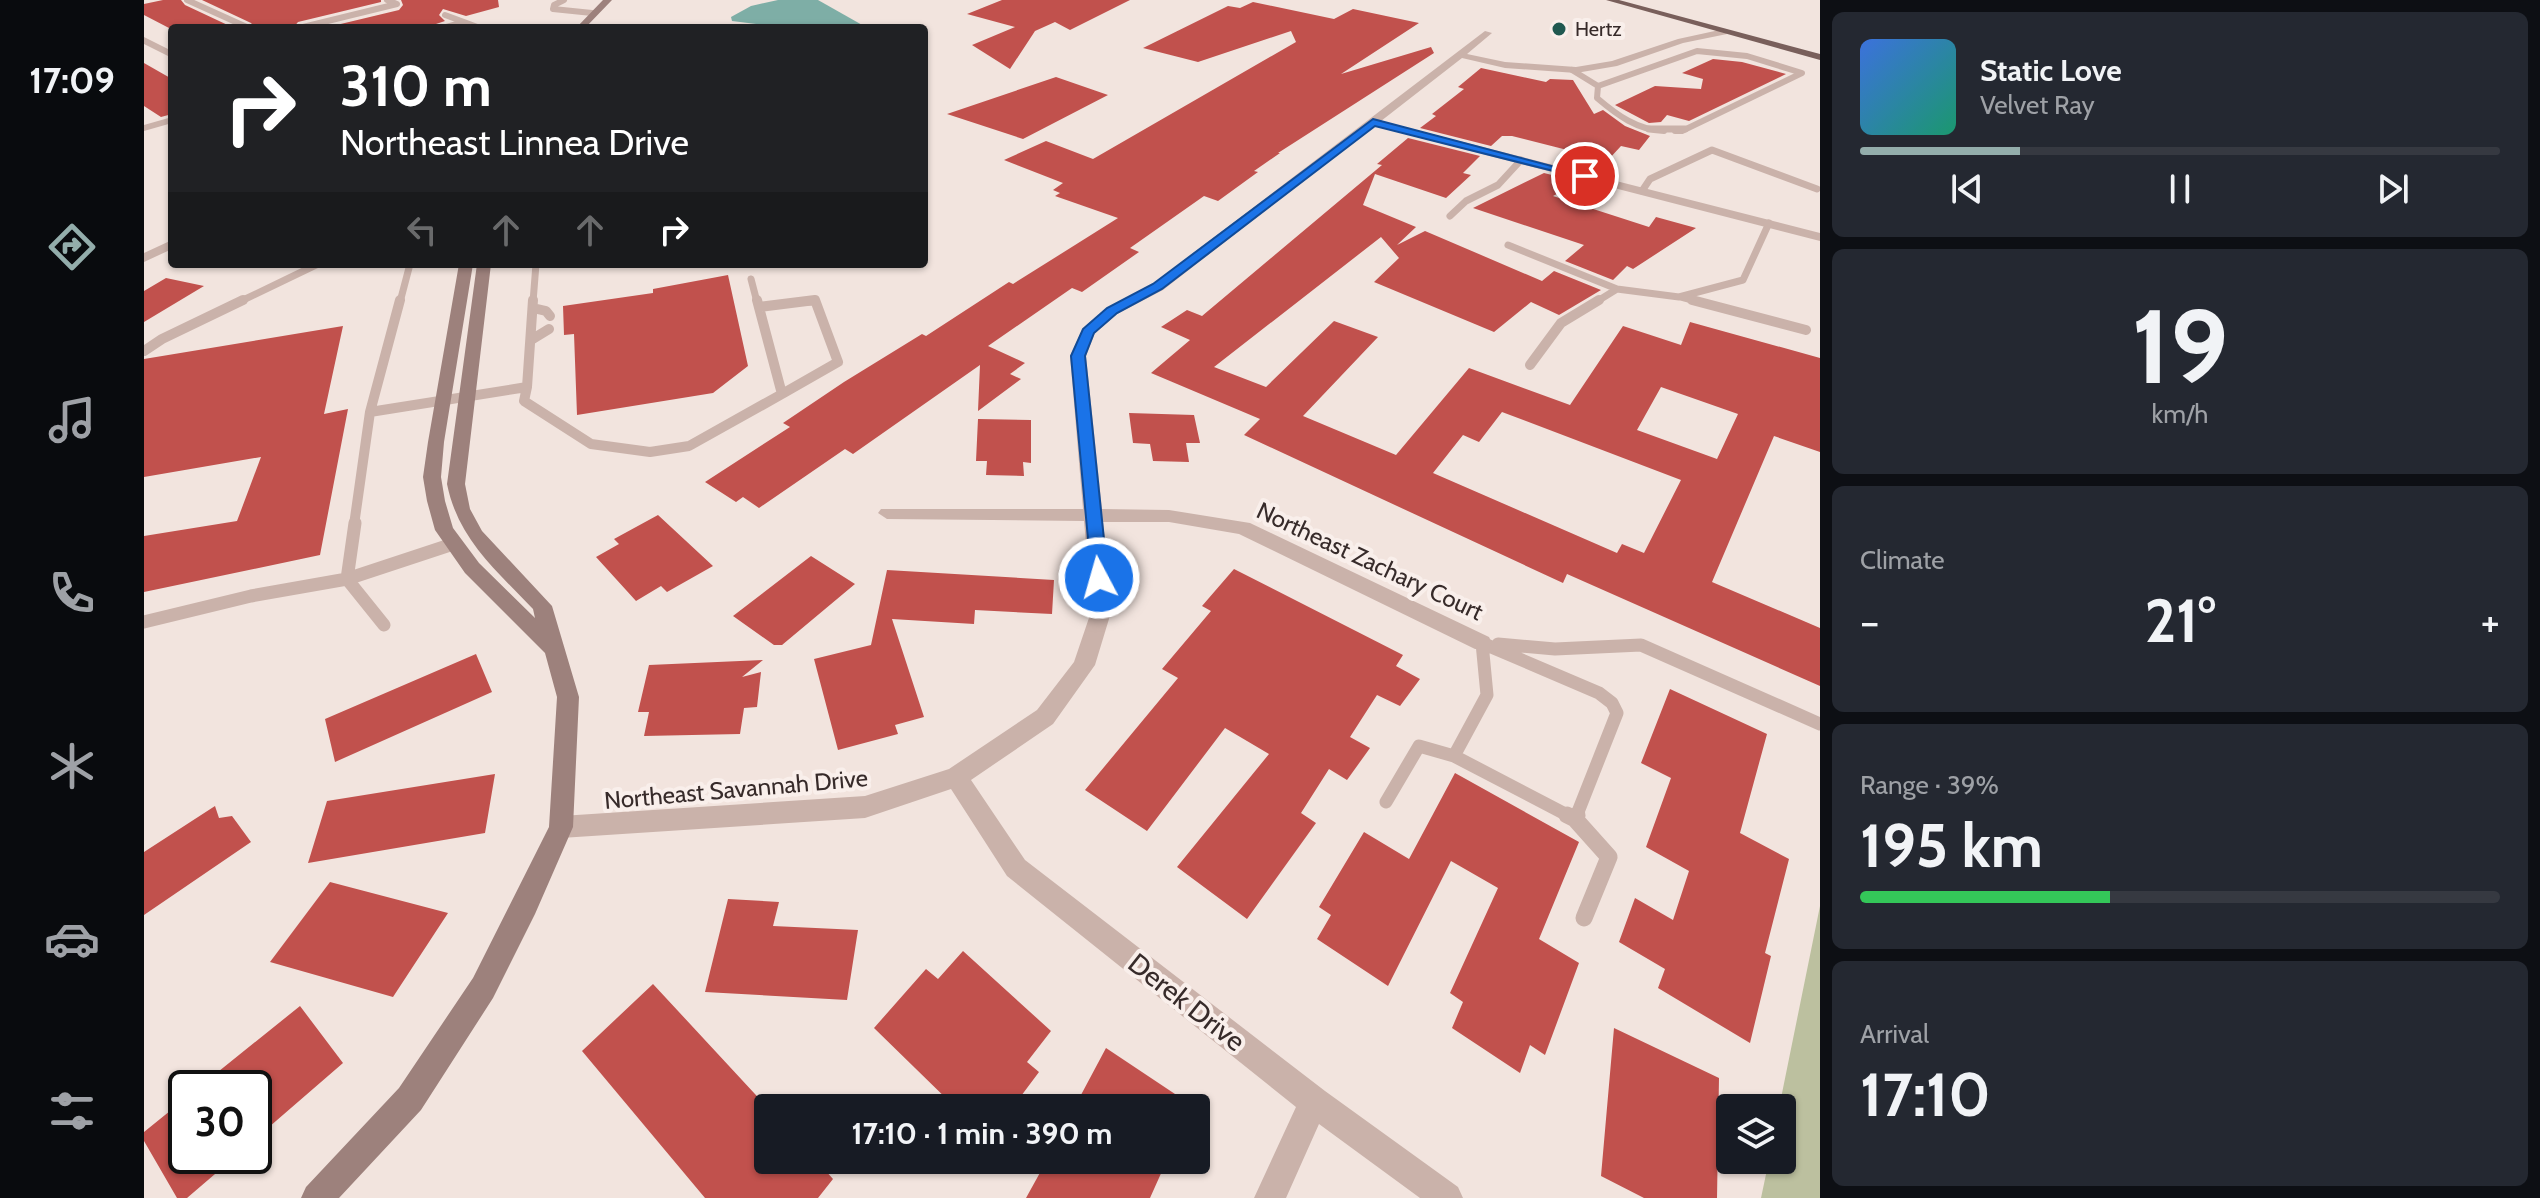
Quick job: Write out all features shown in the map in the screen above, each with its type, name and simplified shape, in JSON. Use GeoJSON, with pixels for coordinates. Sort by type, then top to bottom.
{"type":"FeatureCollection","features":[{"type":"Feature","properties":{"kind":"main road"},"geometry":{"type":"LineString","coordinates":[[1610,0],[1820,57]]}},
{"type":"Feature","properties":{"kind":"main road"},"geometry":{"type":"LineString","coordinates":[[1724,32],[1737,40],[1820,66]]}},
{"type":"Feature","properties":{"kind":"street"},"geometry":{"type":"LineString","coordinates":[[583,24],[608,0]]}},
{"type":"Feature","properties":{"kind":"street"},"geometry":{"type":"LineString","coordinates":[[1461,55],[1505,65],[1572,70],[1614,64],[1724,32]]}},
{"type":"Feature","properties":{"kind":"street","name":"Northeast Savannah Drive"},"geometry":{"type":"LineString","coordinates":[[561,827],[865,807],[956,777],[1045,717],[1084,665],[1102,609],[1078,356],[1088,331],[1112,311],[1158,287],[1488,33]]}},
{"type":"Feature","properties":{"kind":"street"},"geometry":{"type":"LineString","coordinates":[[144,40],[168,53]]}},
{"type":"Feature","properties":{"kind":"street"},"geometry":{"type":"LineString","coordinates":[[158,58],[168,56]]}},
{"type":"Feature","properties":{"kind":"street"},"geometry":{"type":"LineString","coordinates":[[144,128],[168,121]]}},
{"type":"Feature","properties":{"kind":"street"},"geometry":{"type":"LineString","coordinates":[[1373,122],[1820,237]]}},
{"type":"Feature","properties":{"kind":"street"},"geometry":{"type":"LineString","coordinates":[[144,258],[168,246]]}},
{"type":"Feature","properties":{"kind":"street"},"geometry":{"type":"LineString","coordinates":[[465,268],[432,477],[444,530],[472,568],[554,650]]}},
{"type":"Feature","properties":{"kind":"street"},"geometry":{"type":"LineString","coordinates":[[317,1198],[418,1087],[483,988],[526,905],[561,827],[568,697],[542,606],[475,535],[461,509],[456,484],[483,268]]}},
{"type":"Feature","properties":{"kind":"street","name":"Northeast Zachary Court"},"geometry":{"type":"LineString","coordinates":[[887,513],[1169,516],[1243,528],[1482,643]]}},
{"type":"Feature","properties":{"kind":"street","name":"Derek Drive"},"geometry":{"type":"LineString","coordinates":[[956,777],[1016,868],[1314,1102],[1447,1198]]}},
{"type":"Feature","properties":{"kind":"street"},"geometry":{"type":"LineString","coordinates":[[1270,1198],[1314,1102]]}},
{"type":"Feature","properties":{"kind":"lane"},"geometry":{"type":"LineString","coordinates":[[187,0],[240,24]]}},
{"type":"Feature","properties":{"kind":"lane"},"geometry":{"type":"LineString","coordinates":[[315,24],[397,4],[387,0]]}},
{"type":"Feature","properties":{"kind":"lane"},"geometry":{"type":"LineString","coordinates":[[564,0],[554,5],[553,9],[592,13]]}},
{"type":"Feature","properties":{"kind":"lane"},"geometry":{"type":"LineString","coordinates":[[445,15],[469,24]]}},
{"type":"Feature","properties":{"kind":"lane"},"geometry":{"type":"LineString","coordinates":[[457,24],[464,22]]}},
{"type":"Feature","properties":{"kind":"lane"},"geometry":{"type":"LineString","coordinates":[[1697,51],[1719,51],[1802,73],[1682,131],[1660,134],[1620,119],[1597,98],[1598,86],[1697,51]]}},
{"type":"Feature","properties":{"kind":"lane"},"geometry":{"type":"LineString","coordinates":[[1634,57],[1661,64]]}},
{"type":"Feature","properties":{"kind":"lane"},"geometry":{"type":"LineString","coordinates":[[1572,70],[1598,86]]}},
{"type":"Feature","properties":{"kind":"lane"},"geometry":{"type":"LineString","coordinates":[[1642,191],[1650,179],[1712,150],[1817,189]]}},
{"type":"Feature","properties":{"kind":"lane"},"geometry":{"type":"LineString","coordinates":[[1450,216],[1466,201],[1498,185],[1521,160]]}},
{"type":"Feature","properties":{"kind":"lane"},"geometry":{"type":"LineString","coordinates":[[1679,297],[1743,280],[1769,223]]}},
{"type":"Feature","properties":{"kind":"lane"},"geometry":{"type":"LineString","coordinates":[[1508,245],[1617,289],[1679,297],[1806,330]]}},
{"type":"Feature","properties":{"kind":"lane"},"geometry":{"type":"LineString","coordinates":[[144,351],[162,339],[310,268]]}},
{"type":"Feature","properties":{"kind":"lane"},"geometry":{"type":"LineString","coordinates":[[384,625],[347,579],[370,412],[409,268]]}},
{"type":"Feature","properties":{"kind":"lane"},"geometry":{"type":"LineString","coordinates":[[536,268],[524,401],[591,444],[650,452],[689,446],[796,389],[838,362],[815,300],[759,307]]}},
{"type":"Feature","properties":{"kind":"lane"},"geometry":{"type":"LineString","coordinates":[[751,279],[782,394]]}},
{"type":"Feature","properties":{"kind":"lane"},"geometry":{"type":"LineString","coordinates":[[1530,365],[1561,323],[1617,289]]}},
{"type":"Feature","properties":{"kind":"lane"},"geometry":{"type":"LineString","coordinates":[[533,308],[546,311],[550,316]]}},
{"type":"Feature","properties":{"kind":"lane"},"geometry":{"type":"LineString","coordinates":[[531,340],[549,329]]}},
{"type":"Feature","properties":{"kind":"lane"},"geometry":{"type":"LineString","coordinates":[[370,412],[527,387]]}},
{"type":"Feature","properties":{"kind":"lane"},"geometry":{"type":"LineString","coordinates":[[144,622],[251,596],[347,579],[453,544]]}},
{"type":"Feature","properties":{"kind":"lane"},"geometry":{"type":"LineString","coordinates":[[1482,643],[1555,649],[1641,645],[1820,724]]}},
{"type":"Feature","properties":{"kind":"lane"},"geometry":{"type":"LineString","coordinates":[[1454,756],[1487,695],[1482,643]]}},
{"type":"Feature","properties":{"kind":"lane"},"geometry":{"type":"LineString","coordinates":[[1482,643],[1599,693],[1612,703],[1617,713],[1575,819]]}},
{"type":"Feature","properties":{"kind":"lane"},"geometry":{"type":"LineString","coordinates":[[1386,802],[1419,746],[1454,756],[1575,819],[1609,857],[1584,918]]}},
{"type":"Feature","properties":{"kind":"green space"},"geometry":{"type":"Polygon","coordinates":[[[1820,906],[1820,1198],[1761,1198],[1766,1174],[1796,1174],[1796,1094],[1782,1094],[1820,906]]]}},
{"type":"Feature","properties":{"kind":"water"},"geometry":{"type":"Polygon","coordinates":[[[778,0],[818,0],[860,24],[756,24],[732,21],[731,17],[751,6],[778,0]]]}},
{"type":"Feature","properties":{"kind":"building"},"geometry":{"type":"Polygon","coordinates":[[[181,0],[185,5],[225,24],[168,24],[168,27],[144,15],[144,4],[181,0]]]}},
{"type":"Feature","properties":{"kind":"building"},"geometry":{"type":"Polygon","coordinates":[[[202,0],[381,0],[296,24],[251,23],[202,0]]]}},
{"type":"Feature","properties":{"kind":"building"},"geometry":{"type":"Polygon","coordinates":[[[401,0],[498,0],[499,7],[466,16],[443,9],[439,15],[445,21],[436,24],[341,24],[399,10],[403,5],[401,0]]]}},
{"type":"Feature","properties":{"kind":"building"},"geometry":{"type":"Polygon","coordinates":[[[1002,0],[1130,0],[1070,30],[1055,22],[1035,31],[1010,69],[972,45],[1015,27],[967,14],[1002,0]]]}},
{"type":"Feature","properties":{"kind":"building"},"geometry":{"type":"Polygon","coordinates":[[[1253,2],[1334,19],[1353,9],[1419,23],[1341,74],[1431,47],[1434,53],[1278,153],[1218,201],[1204,196],[1130,248],[1139,252],[1082,292],[1072,288],[988,346],[1025,363],[1010,374],[1021,379],[978,411],[980,365],[853,454],[845,449],[759,508],[743,497],[736,502],[705,482],[790,427],[783,423],[844,382],[922,334],[926,336],[1009,282],[1013,284],[1118,218],[1055,196],[1060,193],[1053,190],[1063,183],[1004,160],[1046,141],[1093,159],[1296,42],[1291,31],[1198,62],[1143,48],[1228,6],[1240,8],[1253,2]]]}},
{"type":"Feature","properties":{"kind":"building"},"geometry":{"type":"Polygon","coordinates":[[[1713,59],[1742,62],[1786,74],[1689,121],[1667,115],[1661,122],[1649,123],[1615,105],[1655,86],[1701,89],[1703,79],[1682,73],[1713,59]]]}},
{"type":"Feature","properties":{"kind":"building"},"geometry":{"type":"Polygon","coordinates":[[[144,63],[168,77],[168,115],[161,117],[144,106],[144,63]]]}},
{"type":"Feature","properties":{"kind":"building"},"geometry":{"type":"Polygon","coordinates":[[[1481,68],[1546,82],[1550,79],[1573,80],[1594,114],[1603,110],[1625,126],[1650,136],[1639,150],[1621,146],[1596,173],[1562,164],[1583,154],[1512,136],[1502,136],[1491,146],[1420,128],[1436,116],[1432,114],[1464,89],[1458,87],[1481,68]]]}},
{"type":"Feature","properties":{"kind":"building"},"geometry":{"type":"Polygon","coordinates":[[[1056,77],[1108,95],[1023,139],[947,114],[1056,77]]]}},
{"type":"Feature","properties":{"kind":"building"},"geometry":{"type":"Polygon","coordinates":[[[1408,138],[1480,156],[1463,173],[1471,175],[1446,198],[1375,174],[1363,205],[1416,227],[1397,245],[1425,231],[1542,281],[1554,271],[1601,290],[1559,315],[1531,302],[1494,332],[1374,282],[1399,258],[1381,237],[1214,367],[1266,387],[1334,321],[1378,337],[1303,416],[1396,455],[1469,368],[1570,405],[1623,326],[1681,345],[1690,322],[1820,358],[1820,452],[1774,436],[1712,582],[1820,628],[1820,686],[1567,574],[1563,583],[1244,435],[1260,419],[1151,373],[1190,340],[1161,327],[1187,310],[1202,316],[1382,165],[1377,164],[1408,138]],[[1661,387],[1637,430],[1717,459],[1738,414],[1661,387]],[[1502,412],[1479,442],[1463,435],[1433,473],[1617,553],[1622,544],[1644,553],[1681,480],[1502,412]]]}},
{"type":"Feature","properties":{"kind":"building"},"geometry":{"type":"Polygon","coordinates":[[[1544,173],[1580,182],[1553,196],[1649,227],[1656,217],[1696,228],[1633,269],[1627,266],[1613,280],[1565,261],[1584,245],[1473,208],[1544,173]]]}},
{"type":"Feature","properties":{"kind":"building"},"geometry":{"type":"Polygon","coordinates":[[[728,275],[748,366],[713,393],[577,415],[574,334],[564,335],[563,306],[653,293],[653,289],[728,275]]]}},
{"type":"Feature","properties":{"kind":"building"},"geometry":{"type":"Polygon","coordinates":[[[166,278],[204,286],[144,322],[144,291],[166,278]]]}},
{"type":"Feature","properties":{"kind":"building"},"geometry":{"type":"Polygon","coordinates":[[[343,326],[324,414],[348,409],[320,555],[144,592],[144,536],[237,521],[261,457],[144,477],[144,359],[343,326]]]}},
{"type":"Feature","properties":{"kind":"building"},"geometry":{"type":"Polygon","coordinates":[[[1129,413],[1194,415],[1200,443],[1186,443],[1189,462],[1153,461],[1150,444],[1133,443],[1129,413]]]}},
{"type":"Feature","properties":{"kind":"building"},"geometry":{"type":"Polygon","coordinates":[[[978,419],[1031,420],[1031,463],[1023,462],[1024,476],[986,475],[987,461],[976,461],[978,419]]]}},
{"type":"Feature","properties":{"kind":"building"},"geometry":{"type":"Polygon","coordinates":[[[658,515],[713,566],[667,592],[661,586],[636,601],[596,557],[619,544],[614,539],[658,515]]]}},
{"type":"Feature","properties":{"kind":"building"},"geometry":{"type":"Polygon","coordinates":[[[811,556],[855,584],[782,645],[774,645],[733,616],[811,556]]]}},
{"type":"Feature","properties":{"kind":"building"},"geometry":{"type":"Polygon","coordinates":[[[1234,569],[1403,655],[1396,666],[1420,679],[1400,706],[1377,695],[1350,737],[1370,748],[1347,780],[1329,769],[1301,813],[1316,823],[1247,919],[1177,867],[1269,754],[1225,728],[1147,831],[1085,790],[1178,678],[1162,669],[1211,611],[1202,606],[1234,569]]]}},
{"type":"Feature","properties":{"kind":"building"},"geometry":{"type":"Polygon","coordinates":[[[887,570],[1054,580],[1052,614],[975,610],[974,624],[892,619],[924,717],[895,725],[898,734],[838,750],[814,659],[871,645],[887,570]]]}},
{"type":"Feature","properties":{"kind":"building"},"geometry":{"type":"Polygon","coordinates":[[[476,654],[492,692],[335,762],[325,719],[476,654]]]}},
{"type":"Feature","properties":{"kind":"building"},"geometry":{"type":"Polygon","coordinates":[[[763,660],[742,677],[761,672],[757,707],[744,708],[740,734],[644,736],[649,712],[638,712],[649,665],[763,660]]]}},
{"type":"Feature","properties":{"kind":"building"},"geometry":{"type":"Polygon","coordinates":[[[1670,689],[1767,734],[1740,833],[1789,859],[1765,953],[1771,956],[1750,1043],[1658,988],[1665,969],[1619,942],[1635,898],[1673,920],[1689,871],[1646,847],[1671,778],[1641,763],[1670,689]]]}},
{"type":"Feature","properties":{"kind":"building"},"geometry":{"type":"Polygon","coordinates":[[[1455,773],[1579,842],[1539,939],[1579,963],[1545,1055],[1530,1045],[1520,1073],[1452,1028],[1463,1002],[1450,993],[1498,888],[1451,861],[1388,986],[1317,939],[1331,915],[1319,907],[1364,832],[1409,859],[1455,773]]]}},
{"type":"Feature","properties":{"kind":"building"},"geometry":{"type":"Polygon","coordinates":[[[495,774],[485,833],[308,863],[327,801],[495,774]]]}},
{"type":"Feature","properties":{"kind":"building"},"geometry":{"type":"Polygon","coordinates":[[[215,806],[219,818],[232,816],[251,842],[144,915],[144,852],[215,806]]]}},
{"type":"Feature","properties":{"kind":"building"},"geometry":{"type":"Polygon","coordinates":[[[330,882],[448,913],[393,997],[270,962],[330,882]]]}},
{"type":"Feature","properties":{"kind":"building"},"geometry":{"type":"Polygon","coordinates":[[[728,899],[779,902],[773,926],[858,930],[847,1000],[705,992],[728,899]]]}},
{"type":"Feature","properties":{"kind":"building"},"geometry":{"type":"Polygon","coordinates":[[[963,951],[1051,1031],[1027,1062],[1039,1072],[1022,1094],[942,1094],[874,1028],[926,969],[938,979],[963,951]]]}},
{"type":"Feature","properties":{"kind":"building"},"geometry":{"type":"Polygon","coordinates":[[[653,984],[755,1094],[754,1174],[829,1174],[833,1179],[818,1198],[705,1198],[582,1051],[653,984]]]}},
{"type":"Feature","properties":{"kind":"building"},"geometry":{"type":"Polygon","coordinates":[[[300,1006],[343,1063],[272,1124],[272,1070],[220,1070],[300,1006]]]}},
{"type":"Feature","properties":{"kind":"building"},"geometry":{"type":"Polygon","coordinates":[[[1614,1028],[1719,1078],[1719,1094],[1716,1094],[1717,1198],[1644,1198],[1601,1176],[1614,1028]]]}},
{"type":"Feature","properties":{"kind":"building"},"geometry":{"type":"Polygon","coordinates":[[[1106,1048],[1175,1094],[1081,1094],[1106,1048]]]}},
{"type":"Feature","properties":{"kind":"building"},"geometry":{"type":"Polygon","coordinates":[[[168,1113],[168,1174],[215,1174],[187,1198],[177,1198],[144,1141],[144,1132],[168,1113]]]}},
{"type":"Feature","properties":{"kind":"building"},"geometry":{"type":"Polygon","coordinates":[[[1039,1174],[1161,1174],[1150,1198],[1026,1198],[1039,1174]]]}},
{"type":"Feature","properties":{"kind":"place","name":"Hertz"},"geometry":{"type":"Point","coordinates":[1559,29]}},
{"type":"Feature","properties":{"kind":"route"},"geometry":{"type":"LineString","coordinates":[[1099,578],[1078,356],[1088,331],[1112,311],[1158,287],[1373,122],[1585,176]]}}]}
